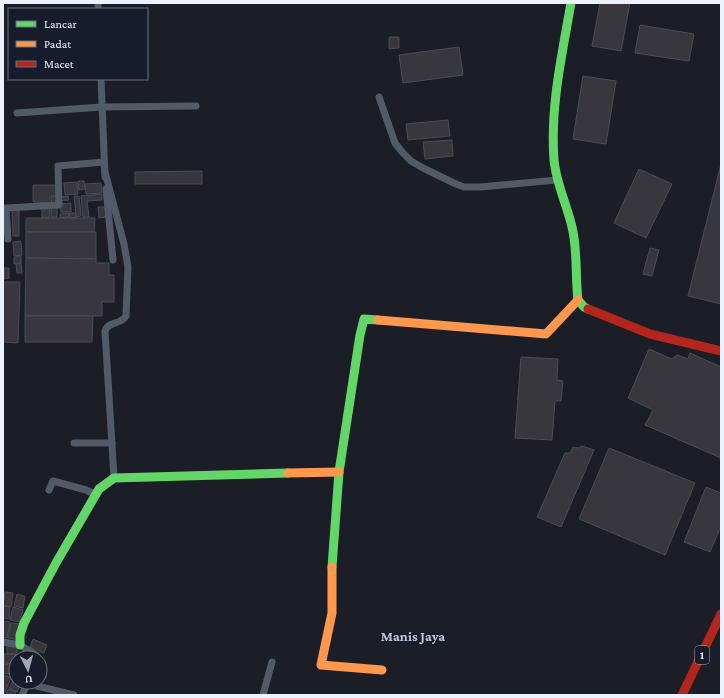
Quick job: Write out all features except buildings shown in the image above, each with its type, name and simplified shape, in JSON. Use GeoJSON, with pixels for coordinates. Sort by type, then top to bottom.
{"type":"FeatureCollection","features":[{"type":"Feature","properties":{"kind":"main road"},"geometry":{"type":"LineString","coordinates":[[571,3],[552,128],[554,166],[576,241],[578,300],[584,307],[650,334],[721,351]]}},
{"type":"Feature","properties":{"kind":"main road"},"geometry":{"type":"LineString","coordinates":[[382,670],[321,665],[332,613],[332,564],[339,472],[360,335],[364,319],[546,334],[578,300]]}},
{"type":"Feature","properties":{"kind":"main road"},"geometry":{"type":"LineString","coordinates":[[20,645],[20,635],[24,623],[56,563],[99,489],[114,478],[339,472]]}},
{"type":"Feature","properties":{"kind":"main road","name":"1"},"geometry":{"type":"LineString","coordinates":[[682,695],[721,614]]}},
{"type":"Feature","properties":{"kind":"street"},"geometry":{"type":"LineString","coordinates":[[101,80],[104,162],[113,260]]}},
{"type":"Feature","properties":{"kind":"street"},"geometry":{"type":"LineString","coordinates":[[379,96],[395,143],[403,153],[411,161],[456,184],[464,187],[480,187],[558,180]]}},
{"type":"Feature","properties":{"kind":"street"},"geometry":{"type":"LineString","coordinates":[[17,113],[102,107],[196,106]]}},
{"type":"Feature","properties":{"kind":"street"},"geometry":{"type":"LineString","coordinates":[[8,239],[6,208],[59,205],[58,166],[104,162]]}},
{"type":"Feature","properties":{"kind":"street"},"geometry":{"type":"LineString","coordinates":[[105,172],[124,244],[128,267],[126,316],[124,320],[106,327],[105,331],[114,478]]}},
{"type":"Feature","properties":{"kind":"street"},"geometry":{"type":"LineString","coordinates":[[74,443],[112,444]]}},
{"type":"Feature","properties":{"kind":"street"},"geometry":{"type":"LineString","coordinates":[[49,490],[53,481],[86,490],[96,495]]}},
{"type":"Feature","properties":{"kind":"street"},"geometry":{"type":"LineString","coordinates":[[3,642],[20,645],[28,650]]}},
{"type":"Feature","properties":{"kind":"street"},"geometry":{"type":"LineString","coordinates":[[263,695],[272,662]]}},
{"type":"Feature","properties":{"kind":"street"},"geometry":{"type":"LineString","coordinates":[[48,688],[74,695]]}},
{"type":"Feature","properties":{"kind":"traffic: fast"},"geometry":{"type":"LineString","coordinates":[[571,3],[555,101],[553,140],[554,160],[557,177],[574,236],[578,300],[588,309]]}},
{"type":"Feature","properties":{"kind":"traffic: fast"},"geometry":{"type":"LineString","coordinates":[[332,567],[339,472],[360,335],[364,319],[378,320]]}},
{"type":"Feature","properties":{"kind":"traffic: fast"},"geometry":{"type":"LineString","coordinates":[[20,645],[20,635],[24,623],[56,563],[99,489],[114,478],[288,473]]}},
{"type":"Feature","properties":{"kind":"traffic: slow"},"geometry":{"type":"LineString","coordinates":[[378,320],[546,334],[578,300]]}},
{"type":"Feature","properties":{"kind":"traffic: slow"},"geometry":{"type":"LineString","coordinates":[[288,473],[339,472]]}},
{"type":"Feature","properties":{"kind":"traffic: slow"},"geometry":{"type":"LineString","coordinates":[[332,567],[332,613],[321,665],[382,670]]}},
{"type":"Feature","properties":{"kind":"traffic: jam"},"geometry":{"type":"LineString","coordinates":[[588,309],[650,334],[721,351]]}},
{"type":"Feature","properties":{"kind":"traffic: jam"},"geometry":{"type":"LineString","coordinates":[[682,695],[721,614]]}},
{"type":"Feature","properties":{"kind":"district","name":"Manis Jaya"},"geometry":{"type":"Point","coordinates":[413,636]}}]}
